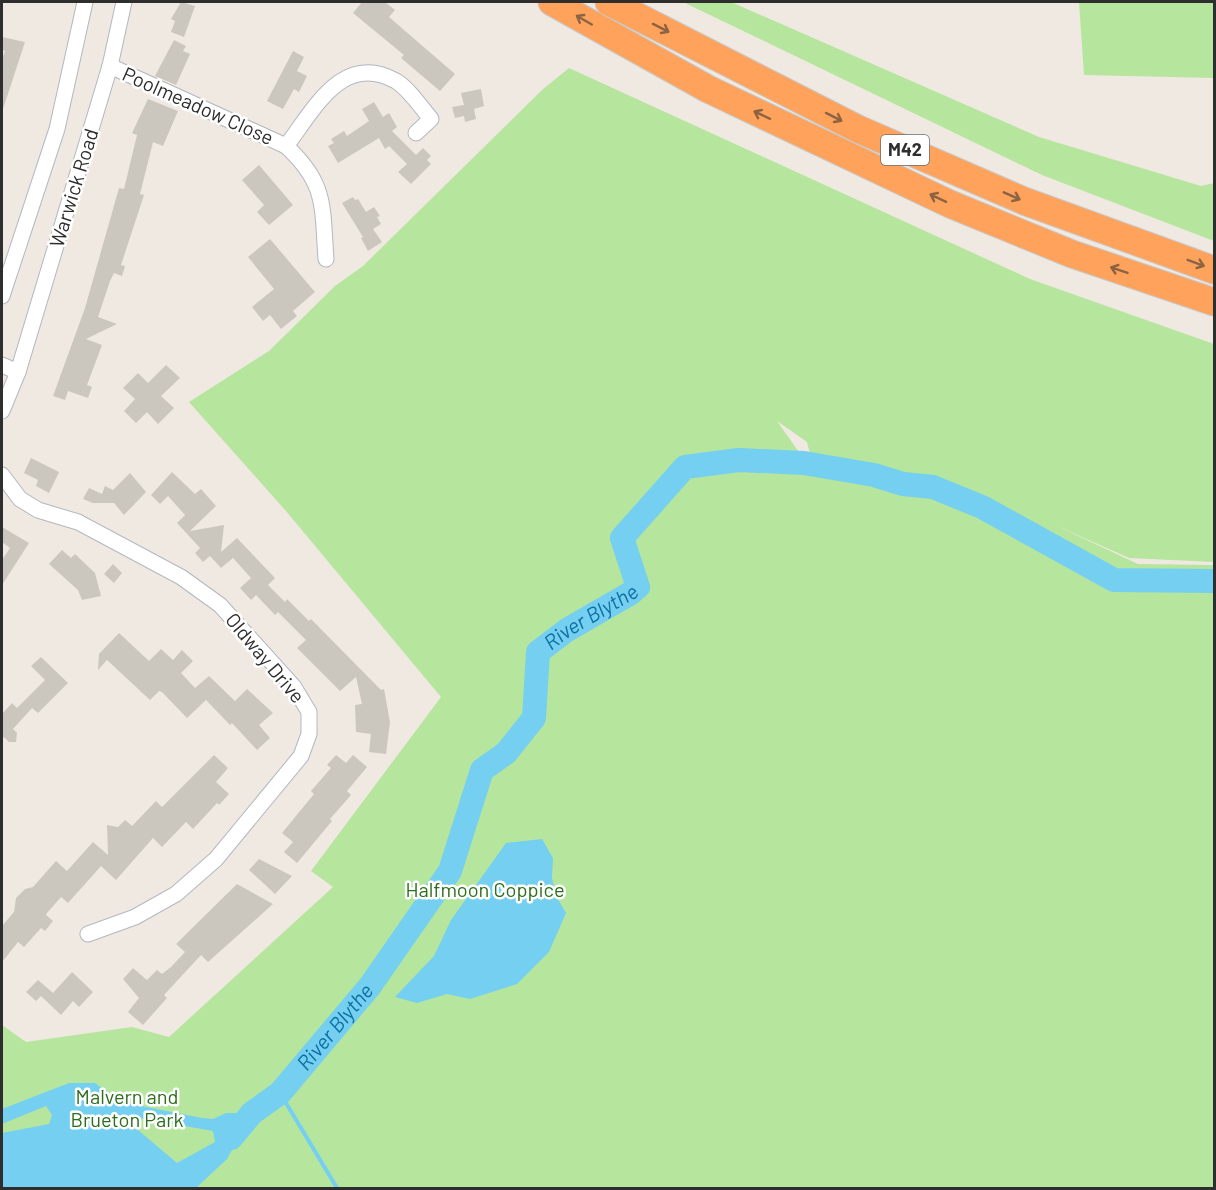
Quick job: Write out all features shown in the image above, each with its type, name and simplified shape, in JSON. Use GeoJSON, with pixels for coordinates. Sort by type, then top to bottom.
{"type":"FeatureCollection","features":[{"type":"Feature","properties":{"kind":"highway","name":"M42"},"geometry":{"type":"LineString","coordinates":[[552,2],[708,89],[950,204],[1072,254],[1215,302]]}},
{"type":"Feature","properties":{"kind":"highway","name":"M42"},"geometry":{"type":"LineString","coordinates":[[609,2],[858,129],[1024,201],[1215,270]]}},
{"type":"Feature","properties":{"kind":"street","name":"Warwick Road"},"geometry":{"type":"LineString","coordinates":[[2,296],[57,129],[84,2]]}},
{"type":"Feature","properties":{"kind":"street","name":"Warwick Road"},"geometry":{"type":"LineString","coordinates":[[18,372],[110,66],[124,2]]}},
{"type":"Feature","properties":{"kind":"street","name":"Poolmeadow Close"},"geometry":{"type":"LineString","coordinates":[[110,66],[286,146],[303,162],[316,182],[322,198],[326,259]]}},
{"type":"Feature","properties":{"kind":"street","name":"Poolmeadow Close"},"geometry":{"type":"LineString","coordinates":[[286,146],[331,88],[349,74],[374,73],[397,82],[431,118],[416,133]]}},
{"type":"Feature","properties":{"kind":"street"},"geometry":{"type":"LineString","coordinates":[[2,365],[18,372],[2,411]]}},
{"type":"Feature","properties":{"kind":"street","name":"Oldway Drive"},"geometry":{"type":"LineString","coordinates":[[2,475],[20,499],[38,510],[78,522],[181,577],[220,605],[294,687],[309,712],[309,734],[301,756],[216,859],[176,894],[135,917],[88,934]]}},
{"type":"Feature","properties":{"kind":"green space"},"geometry":{"type":"Polygon","coordinates":[[[683,2],[731,2],[1039,137],[1201,186],[1214,183],[1214,241],[1042,175],[683,2]]]}},
{"type":"Feature","properties":{"kind":"green space"},"geometry":{"type":"Polygon","coordinates":[[[1079,2],[1214,2],[1214,78],[1084,75],[1079,2]]]}},
{"type":"Feature","properties":{"kind":"green space"},"geometry":{"type":"Polygon","coordinates":[[[569,68],[1030,279],[1214,344],[1214,562],[1129,558],[1055,525],[1138,564],[1214,565],[1214,1188],[2,1188],[2,1025],[26,1042],[132,1027],[169,1037],[333,887],[311,871],[441,697],[286,511],[189,402],[269,351],[335,286],[363,266],[542,90],[569,68]],[[777,421],[815,475],[807,442],[777,421]]]}},
{"type":"Feature","properties":{"kind":"water"},"geometry":{"type":"Polygon","coordinates":[[[542,839],[553,858],[552,878],[556,896],[566,913],[549,952],[517,984],[470,999],[447,994],[417,1003],[395,997],[434,956],[451,920],[506,843],[542,839]]]}},
{"type":"Feature","properties":{"kind":"water"},"geometry":{"type":"Polygon","coordinates":[[[69,1083],[95,1083],[121,1102],[202,1118],[213,1119],[226,1113],[252,1113],[227,1159],[196,1188],[2,1188],[2,1133],[49,1124],[52,1115],[46,1106],[2,1124],[2,1109],[69,1083]],[[123,1115],[118,1121],[138,1130],[177,1163],[215,1142],[213,1131],[123,1115]]]}},
{"type":"Feature","properties":{"kind":"building"},"geometry":{"type":"Polygon","coordinates":[[[181,2],[195,6],[184,37],[171,32],[175,21],[171,19],[181,2]]]}},
{"type":"Feature","properties":{"kind":"building"},"geometry":{"type":"Polygon","coordinates":[[[362,2],[385,2],[395,10],[389,17],[455,74],[440,91],[401,58],[404,55],[353,13],[362,2]]]}},
{"type":"Feature","properties":{"kind":"building"},"geometry":{"type":"Polygon","coordinates":[[[2,37],[25,42],[3,109],[2,59],[5,51],[2,50],[2,37]]]}},
{"type":"Feature","properties":{"kind":"building"},"geometry":{"type":"Polygon","coordinates":[[[174,40],[186,46],[183,51],[190,54],[176,85],[155,76],[174,40]]]}},
{"type":"Feature","properties":{"kind":"building"},"geometry":{"type":"Polygon","coordinates":[[[293,51],[304,57],[297,71],[307,76],[299,92],[294,89],[283,109],[267,101],[293,51]]]}},
{"type":"Feature","properties":{"kind":"building"},"geometry":{"type":"Polygon","coordinates":[[[481,89],[484,106],[474,109],[476,119],[465,122],[464,116],[455,118],[452,107],[464,105],[461,93],[481,89]]]}},
{"type":"Feature","properties":{"kind":"building"},"geometry":{"type":"Polygon","coordinates":[[[148,99],[178,111],[163,146],[153,142],[140,194],[144,195],[121,265],[125,266],[122,276],[114,273],[98,317],[117,324],[86,339],[102,345],[87,385],[92,387],[88,398],[68,391],[65,400],[53,396],[85,308],[119,188],[124,189],[137,135],[132,133],[148,99]]]}},
{"type":"Feature","properties":{"kind":"building"},"geometry":{"type":"Polygon","coordinates":[[[374,102],[383,117],[389,113],[397,127],[392,131],[416,155],[423,148],[431,156],[427,160],[431,164],[411,184],[398,172],[407,164],[389,146],[385,149],[379,138],[338,163],[328,146],[334,143],[331,139],[344,131],[347,136],[369,121],[362,109],[374,102]]]}},
{"type":"Feature","properties":{"kind":"building"},"geometry":{"type":"Polygon","coordinates":[[[259,165],[293,205],[269,225],[257,212],[264,205],[242,180],[259,165]]]}},
{"type":"Feature","properties":{"kind":"building"},"geometry":{"type":"Polygon","coordinates":[[[353,197],[355,200],[358,199],[366,212],[374,207],[380,216],[377,217],[381,224],[373,229],[382,242],[368,251],[361,238],[363,237],[342,203],[353,197]]]}},
{"type":"Feature","properties":{"kind":"building"},"geometry":{"type":"Polygon","coordinates":[[[270,239],[315,292],[293,311],[297,316],[281,329],[270,315],[263,321],[252,307],[274,289],[248,257],[270,239]]]}},
{"type":"Feature","properties":{"kind":"building"},"geometry":{"type":"Polygon","coordinates":[[[166,365],[180,378],[161,396],[174,408],[158,424],[147,412],[136,423],[124,411],[135,399],[123,388],[138,373],[148,383],[166,365]]]}},
{"type":"Feature","properties":{"kind":"building"},"geometry":{"type":"Polygon","coordinates":[[[31,458],[59,472],[49,493],[36,486],[38,480],[24,473],[31,458]]]}},
{"type":"Feature","properties":{"kind":"building"},"geometry":{"type":"Polygon","coordinates":[[[172,472],[195,494],[201,489],[216,506],[190,531],[224,525],[221,552],[237,538],[275,578],[268,585],[285,602],[287,599],[309,621],[311,619],[381,690],[384,689],[390,722],[386,754],[369,752],[371,734],[356,732],[355,705],[362,704],[356,677],[340,691],[297,648],[306,640],[278,612],[275,615],[256,595],[251,600],[240,588],[251,578],[233,558],[221,568],[210,556],[203,562],[195,553],[200,548],[177,523],[185,515],[168,496],[160,504],[151,495],[172,472]]]}},
{"type":"Feature","properties":{"kind":"building"},"geometry":{"type":"Polygon","coordinates":[[[130,473],[146,492],[124,515],[114,503],[93,503],[83,499],[89,488],[102,494],[105,486],[113,490],[130,473]]]}},
{"type":"Feature","properties":{"kind":"building"},"geometry":{"type":"Polygon","coordinates":[[[2,527],[29,543],[2,585],[2,560],[10,548],[2,542],[2,527]]]}},
{"type":"Feature","properties":{"kind":"building"},"geometry":{"type":"Polygon","coordinates":[[[62,550],[71,558],[75,554],[95,573],[101,596],[82,600],[78,590],[49,564],[62,550]]]}},
{"type":"Feature","properties":{"kind":"building"},"geometry":{"type":"Polygon","coordinates":[[[113,564],[122,573],[114,583],[104,574],[113,564]]]}},
{"type":"Feature","properties":{"kind":"building"},"geometry":{"type":"Polygon","coordinates":[[[119,633],[149,661],[161,649],[173,660],[182,650],[193,661],[181,673],[195,688],[209,676],[235,701],[247,689],[273,713],[259,725],[270,738],[257,750],[206,700],[187,718],[162,692],[159,691],[150,700],[107,660],[98,670],[99,654],[119,633]]]}},
{"type":"Feature","properties":{"kind":"building"},"geometry":{"type":"Polygon","coordinates":[[[41,657],[68,683],[38,713],[32,708],[13,729],[17,733],[16,742],[9,742],[4,737],[2,740],[2,714],[12,703],[17,708],[45,680],[31,666],[41,657]]]}},
{"type":"Feature","properties":{"kind":"building"},"geometry":{"type":"Polygon","coordinates":[[[214,755],[228,768],[216,782],[229,794],[219,805],[217,803],[193,829],[186,822],[162,847],[153,838],[116,880],[101,866],[68,903],[61,897],[47,913],[46,915],[53,921],[45,931],[41,928],[24,947],[18,942],[2,962],[2,926],[14,912],[16,898],[25,889],[33,887],[56,861],[67,871],[93,842],[108,855],[107,825],[118,827],[125,820],[132,826],[156,801],[162,807],[214,755]]]}},
{"type":"Feature","properties":{"kind":"building"},"geometry":{"type":"Polygon","coordinates":[[[336,755],[346,763],[353,755],[367,767],[347,791],[351,795],[297,863],[284,852],[293,842],[282,833],[314,794],[311,791],[331,768],[327,765],[336,755]]]}},
{"type":"Feature","properties":{"kind":"building"},"geometry":{"type":"Polygon","coordinates":[[[259,859],[292,876],[275,894],[249,870],[259,859]]]}},
{"type":"Feature","properties":{"kind":"building"},"geometry":{"type":"Polygon","coordinates":[[[237,884],[273,904],[208,962],[201,955],[164,995],[167,998],[143,1025],[128,1012],[139,998],[123,979],[133,968],[147,980],[157,970],[162,974],[171,967],[185,952],[176,944],[237,884]]]}},
{"type":"Feature","properties":{"kind":"building"},"geometry":{"type":"Polygon","coordinates":[[[72,972],[93,992],[79,1007],[73,1001],[61,1015],[41,996],[36,1001],[26,992],[38,980],[53,993],[72,972]]]}},
{"type":"Feature","properties":{"kind":"waterway","name":"River Blythe"},"geometry":{"type":"LineString","coordinates":[[231,1138],[252,1113],[280,1093],[370,986],[450,871],[482,770],[506,753],[534,718],[538,652],[567,630],[638,587],[622,538],[685,467],[739,460],[804,463],[874,475],[903,484],[933,487],[982,507],[1114,580],[1214,581]]}},
{"type":"Feature","properties":{"kind":"waterway"},"geometry":{"type":"LineString","coordinates":[[280,1093],[337,1188]]}},
{"type":"Feature","properties":{"kind":"park label","name":"Halfmoon Coppice"},"geometry":{"type":"Point","coordinates":[485,890]}},
{"type":"Feature","properties":{"kind":"park label","name":"Malvern and Brueton Park"},"geometry":{"type":"Point","coordinates":[127,1108]}}]}
